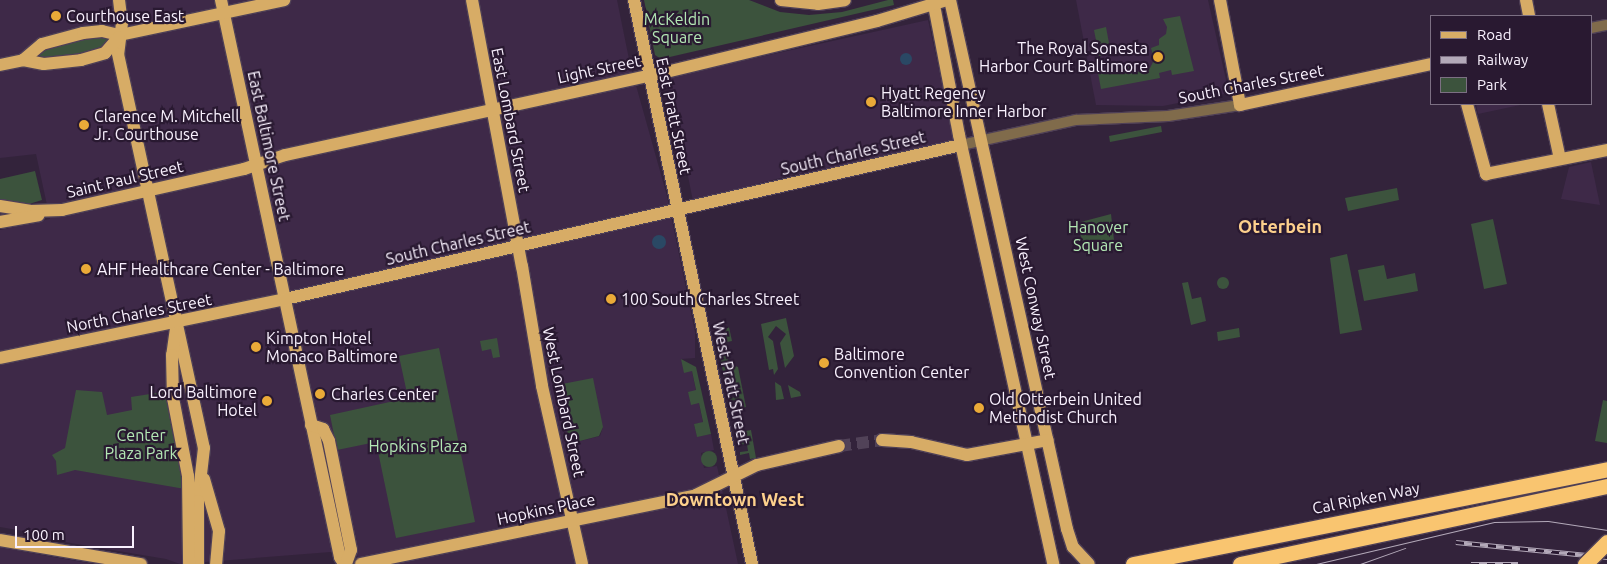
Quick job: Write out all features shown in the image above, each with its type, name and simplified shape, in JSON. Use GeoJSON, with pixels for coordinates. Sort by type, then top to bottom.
{"type":"FeatureCollection","features":[{"type":"Feature","properties":{"kind":"highway","name":"Cal Ripken Way"},"geometry":{"type":"LineString","coordinates":[[1133,564],[1607,469]]}},
{"type":"Feature","properties":{"kind":"highway"},"geometry":{"type":"LineString","coordinates":[[1240,564],[1607,486]]}},
{"type":"Feature","properties":{"kind":"highway"},"geometry":{"type":"LineString","coordinates":[[1585,564],[1607,542]]}},
{"type":"Feature","properties":{"kind":"main road"},"geometry":{"type":"LineString","coordinates":[[119,0],[122,17],[118,54],[204,448],[203,471],[198,501],[198,564]]}},
{"type":"Feature","properties":{"kind":"main road"},"geometry":{"type":"LineString","coordinates":[[23,60],[38,46],[95,30],[120,36],[222,6],[284,0]]}},
{"type":"Feature","properties":{"kind":"main road","name":"East Lombard Street"},"geometry":{"type":"LineString","coordinates":[[472,0],[518,246]]}},
{"type":"Feature","properties":{"kind":"main road","name":"East Pratt Street"},"geometry":{"type":"LineString","coordinates":[[634,0],[678,209]]}},
{"type":"Feature","properties":{"kind":"main road"},"geometry":{"type":"LineString","coordinates":[[781,0],[818,4],[845,0]]}},
{"type":"Feature","properties":{"kind":"main road","name":"Light Street"},"geometry":{"type":"LineString","coordinates":[[256,164],[492,108],[649,76],[949,0]]}},
{"type":"Feature","properties":{"kind":"main road","name":"West Conway Street"},"geometry":{"type":"LineString","coordinates":[[949,0],[982,140],[1070,542],[1089,564]]}},
{"type":"Feature","properties":{"kind":"main road"},"geometry":{"type":"LineString","coordinates":[[1220,0],[1240,105]]}},
{"type":"Feature","properties":{"kind":"main road"},"geometry":{"type":"LineString","coordinates":[[1526,0],[1529,15]]}},
{"type":"Feature","properties":{"kind":"main road"},"geometry":{"type":"LineString","coordinates":[[932,3],[1053,564]]}},
{"type":"Feature","properties":{"kind":"main road","name":"East Baltimore Street"},"geometry":{"type":"LineString","coordinates":[[222,6],[340,557],[345,564]]}},
{"type":"Feature","properties":{"kind":"main road"},"geometry":{"type":"LineString","coordinates":[[0,65],[23,60],[51,64],[90,58],[105,53],[120,36]]}},
{"type":"Feature","properties":{"kind":"main road","name":"South Charles Street"},"geometry":{"type":"LineString","coordinates":[[1240,105],[1430,64]]}},
{"type":"Feature","properties":{"kind":"main road"},"geometry":{"type":"LineString","coordinates":[[1467,105],[1486,174],[1607,150]]}},
{"type":"Feature","properties":{"kind":"main road"},"geometry":{"type":"LineString","coordinates":[[1548,105],[1560,159]]}},
{"type":"Feature","properties":{"kind":"main road","name":"South Charles Street"},"geometry":{"type":"LineString","coordinates":[[285,299],[961,144]]}},
{"type":"Feature","properties":{"kind":"main road","name":"Saint Paul Street"},"geometry":{"type":"LineString","coordinates":[[0,206],[55,211],[256,164]]}},
{"type":"Feature","properties":{"kind":"main road","name":"West Pratt Street"},"geometry":{"type":"LineString","coordinates":[[678,209],[752,564]]}},
{"type":"Feature","properties":{"kind":"main road"},"geometry":{"type":"LineString","coordinates":[[0,222],[55,211]]}},
{"type":"Feature","properties":{"kind":"main road","name":"West Lombard Street"},"geometry":{"type":"LineString","coordinates":[[518,246],[540,376],[582,564]]}},
{"type":"Feature","properties":{"kind":"main road","name":"North Charles Street"},"geometry":{"type":"LineString","coordinates":[[0,358],[178,323],[285,299]]}},
{"type":"Feature","properties":{"kind":"main road"},"geometry":{"type":"LineString","coordinates":[[178,323],[172,355],[173,398],[188,485],[189,564]]}},
{"type":"Feature","properties":{"kind":"main road"},"geometry":{"type":"LineString","coordinates":[[882,440],[911,442],[967,456],[982,454],[994,448],[1048,440]]}},
{"type":"Feature","properties":{"kind":"main road","name":"Hopkins Place"},"geometry":{"type":"LineString","coordinates":[[361,564],[696,495],[765,462],[839,446]]}},
{"type":"Feature","properties":{"kind":"main road"},"geometry":{"type":"LineString","coordinates":[[203,471],[220,531],[216,564]]}},
{"type":"Feature","properties":{"kind":"main road"},"geometry":{"type":"LineString","coordinates":[[188,485],[198,501]]}},
{"type":"Feature","properties":{"kind":"main road"},"geometry":{"type":"LineString","coordinates":[[0,540],[141,564]]}},
{"type":"Feature","properties":{"kind":"street"},"geometry":{"type":"LineString","coordinates":[[1592,28],[1607,25]]}},
{"type":"Feature","properties":{"kind":"street","name":"South Charles Street"},"geometry":{"type":"LineString","coordinates":[[961,144],[1086,118],[1168,116],[1240,105]]}},
{"type":"Feature","properties":{"kind":"shaded area"},"geometry":{"type":"Polygon","coordinates":[[[0,0],[617,0],[630,64],[667,196],[695,332],[695,358],[681,359],[692,371],[696,391],[688,393],[699,403],[703,423],[694,424],[697,436],[711,434],[714,450],[701,453],[704,468],[717,466],[738,564],[359,564],[356,550],[180,564],[166,559],[41,538],[35,533],[0,527],[0,230],[50,219],[36,154],[0,158],[0,0]],[[603,427],[576,442],[600,436],[603,427]]]}},
{"type":"Feature","properties":{"kind":"shaded area","name":"The Royal Sonesta Harbor Court Baltimore"},"geometry":{"type":"Polygon","coordinates":[[[1076,0],[1208,0],[1229,93],[1163,106],[1096,105],[1076,0]]]}},
{"type":"Feature","properties":{"kind":"shaded area"},"geometry":{"type":"Polygon","coordinates":[[[928,20],[955,142],[784,177],[693,201],[668,77],[928,20]]]}},
{"type":"Feature","properties":{"kind":"shaded area"},"geometry":{"type":"Polygon","coordinates":[[[1476,105],[1520,105],[1478,114],[1476,105]]]}},
{"type":"Feature","properties":{"kind":"shaded area"},"geometry":{"type":"Polygon","coordinates":[[[1591,162],[1600,205],[1561,199],[1569,167],[1591,162]]]}},
{"type":"Feature","properties":{"kind":"shaded area"},"geometry":{"type":"Polygon","coordinates":[[[0,547],[53,557],[94,564],[0,564],[0,547]]]}},
{"type":"Feature","properties":{"kind":"green space","name":"McKeldin Square"},"geometry":{"type":"Polygon","coordinates":[[[644,0],[749,0],[780,12],[809,15],[842,12],[888,0],[893,0],[894,5],[661,59],[655,55],[644,0]]]}},
{"type":"Feature","properties":{"kind":"green space"},"geometry":{"type":"Polygon","coordinates":[[[1180,16],[1194,71],[1172,75],[1171,70],[1159,73],[1160,78],[1101,89],[1098,73],[1120,69],[1120,65],[1129,64],[1133,71],[1141,72],[1150,68],[1154,60],[1151,48],[1159,45],[1159,39],[1166,34],[1167,27],[1163,19],[1180,16]]]}},
{"type":"Feature","properties":{"kind":"green space"},"geometry":{"type":"Polygon","coordinates":[[[1106,27],[1111,54],[1099,56],[1094,30],[1106,27]]]}},
{"type":"Feature","properties":{"kind":"green space"},"geometry":{"type":"Polygon","coordinates":[[[96,35],[109,39],[105,50],[37,61],[35,54],[49,48],[96,35]]]}},
{"type":"Feature","properties":{"kind":"green space"},"geometry":{"type":"Polygon","coordinates":[[[1161,126],[1162,132],[1110,142],[1109,136],[1161,126]]]}},
{"type":"Feature","properties":{"kind":"green space"},"geometry":{"type":"Polygon","coordinates":[[[35,171],[42,200],[0,213],[0,179],[35,171]]]}},
{"type":"Feature","properties":{"kind":"green space"},"geometry":{"type":"Polygon","coordinates":[[[1397,188],[1399,200],[1348,211],[1345,198],[1397,188]]]}},
{"type":"Feature","properties":{"kind":"green space","name":"Hanover Square"},"geometry":{"type":"Polygon","coordinates":[[[1111,214],[1115,249],[1086,254],[1077,223],[1111,214]]]}},
{"type":"Feature","properties":{"kind":"green space"},"geometry":{"type":"Polygon","coordinates":[[[1493,219],[1507,284],[1484,289],[1471,224],[1493,219]]]}},
{"type":"Feature","properties":{"kind":"green space"},"geometry":{"type":"Polygon","coordinates":[[[1347,254],[1362,330],[1340,334],[1330,258],[1347,254]]]}},
{"type":"Feature","properties":{"kind":"green space"},"geometry":{"type":"Polygon","coordinates":[[[1384,265],[1387,279],[1415,273],[1418,291],[1364,301],[1358,270],[1384,265]]]}},
{"type":"Feature","properties":{"kind":"green space"},"geometry":{"type":"Polygon","coordinates":[[[1225,277],[1228,278],[1228,288],[1221,289],[1218,288],[1217,281],[1218,278],[1225,277]]]}},
{"type":"Feature","properties":{"kind":"green space"},"geometry":{"type":"Polygon","coordinates":[[[1188,282],[1192,299],[1201,297],[1206,321],[1191,325],[1182,283],[1188,282]]]}},
{"type":"Feature","properties":{"kind":"green space"},"geometry":{"type":"Polygon","coordinates":[[[786,318],[794,356],[785,368],[780,343],[786,334],[776,326],[768,337],[773,341],[778,369],[774,375],[773,369],[769,370],[761,324],[786,318]]]}},
{"type":"Feature","properties":{"kind":"green space"},"geometry":{"type":"Polygon","coordinates":[[[729,327],[732,341],[727,342],[725,349],[729,364],[738,367],[746,407],[731,410],[729,398],[736,397],[735,391],[727,392],[726,388],[734,386],[733,380],[725,381],[719,353],[726,328],[729,327]]]}},
{"type":"Feature","properties":{"kind":"green space"},"geometry":{"type":"Polygon","coordinates":[[[1239,328],[1240,337],[1218,341],[1217,332],[1239,328]]]}},
{"type":"Feature","properties":{"kind":"green space"},"geometry":{"type":"Polygon","coordinates":[[[497,338],[500,357],[493,358],[491,349],[482,351],[480,341],[497,338]]]}},
{"type":"Feature","properties":{"kind":"green space","name":"Hopkins Plaza"},"geometry":{"type":"Polygon","coordinates":[[[439,348],[475,522],[396,538],[376,442],[337,450],[330,415],[408,398],[399,356],[439,348]]]}},
{"type":"Feature","properties":{"kind":"green space"},"geometry":{"type":"Polygon","coordinates":[[[681,359],[696,367],[711,434],[697,437],[694,424],[703,422],[699,403],[691,405],[688,392],[696,390],[692,371],[684,373],[681,359]]]}},
{"type":"Feature","properties":{"kind":"green space"},"geometry":{"type":"Polygon","coordinates":[[[593,378],[603,427],[599,436],[576,442],[569,439],[557,385],[593,378]]]}},
{"type":"Feature","properties":{"kind":"green space"},"geometry":{"type":"Polygon","coordinates":[[[775,382],[781,386],[784,399],[776,400],[775,382]]]}},
{"type":"Feature","properties":{"kind":"green space"},"geometry":{"type":"Polygon","coordinates":[[[788,385],[800,392],[801,396],[791,398],[788,385]]]}},
{"type":"Feature","properties":{"kind":"green space","name":"Center Plaza Park"},"geometry":{"type":"Polygon","coordinates":[[[76,390],[102,392],[107,415],[132,410],[131,397],[169,391],[185,489],[75,470],[57,475],[56,461],[52,455],[65,448],[76,390]]]}},
{"type":"Feature","properties":{"kind":"green space"},"geometry":{"type":"Polygon","coordinates":[[[1603,400],[1607,401],[1607,443],[1595,441],[1603,400]]]}},
{"type":"Feature","properties":{"kind":"green space"},"geometry":{"type":"Polygon","coordinates":[[[751,430],[756,458],[750,459],[749,453],[740,455],[740,452],[748,451],[747,444],[738,445],[736,433],[751,430]]]}},
{"type":"Feature","properties":{"kind":"green space"},"geometry":{"type":"Polygon","coordinates":[[[706,451],[712,451],[717,456],[715,465],[706,467],[701,462],[701,456],[706,451]]]}},
{"type":"Feature","properties":{"kind":"water"},"geometry":{"type":"Polygon","coordinates":[[[904,53],[908,53],[912,59],[908,65],[904,65],[900,61],[900,57],[904,53]]]}},
{"type":"Feature","properties":{"kind":"water"},"geometry":{"type":"Polygon","coordinates":[[[659,235],[664,237],[666,242],[664,247],[659,249],[654,247],[652,242],[654,237],[659,235]]]}},
{"type":"Feature","properties":{"kind":"tunnel"},"geometry":{"type":"LineString","coordinates":[[839,446],[882,440]]}},
{"type":"Feature","properties":{"kind":"tram line"},"geometry":{"type":"LineString","coordinates":[[1316,564],[1494,522],[1548,521],[1607,530]]}},
{"type":"Feature","properties":{"kind":"tram line"},"geometry":{"type":"LineString","coordinates":[[1360,564],[1405,548]]}},
{"type":"Feature","properties":{"kind":"railway"},"geometry":{"type":"LineString","coordinates":[[1456,542],[1607,557]]}},
{"type":"Feature","properties":{"kind":"railway"},"geometry":{"type":"LineString","coordinates":[[1471,564],[1518,564]]}},
{"type":"Feature","properties":{"kind":"place","name":"Courthouse East"},"geometry":{"type":"Point","coordinates":[56,16]}},
{"type":"Feature","properties":{"kind":"place","name":"The Royal Sonesta Harbor Court Baltimore"},"geometry":{"type":"Point","coordinates":[1158,57]}},
{"type":"Feature","properties":{"kind":"place","name":"Hyatt Regency Baltimore Inner Harbor"},"geometry":{"type":"Point","coordinates":[871,102]}},
{"type":"Feature","properties":{"kind":"place","name":"Clarence M. Mitchell Jr. Courthouse"},"geometry":{"type":"Point","coordinates":[84,125]}},
{"type":"Feature","properties":{"kind":"place","name":"AHF Healthcare Center - Baltimore"},"geometry":{"type":"Point","coordinates":[86,269]}},
{"type":"Feature","properties":{"kind":"place","name":"100 South Charles Street"},"geometry":{"type":"Point","coordinates":[611,299]}},
{"type":"Feature","properties":{"kind":"place","name":"Kimpton Hotel Monaco Baltimore"},"geometry":{"type":"Point","coordinates":[256,347]}},
{"type":"Feature","properties":{"kind":"place","name":"Baltimore Convention Center"},"geometry":{"type":"Point","coordinates":[824,363]}},
{"type":"Feature","properties":{"kind":"place","name":"Charles Center"},"geometry":{"type":"Point","coordinates":[320,394]}},
{"type":"Feature","properties":{"kind":"place","name":"Lord Baltimore Hotel"},"geometry":{"type":"Point","coordinates":[267,401]}},
{"type":"Feature","properties":{"kind":"place","name":"Old Otterbein United Methodist Church"},"geometry":{"type":"Point","coordinates":[979,408]}},
{"type":"Feature","properties":{"kind":"district","name":"Otterbein"},"geometry":{"type":"Point","coordinates":[1280,226]}},
{"type":"Feature","properties":{"kind":"district","name":"Downtown West"},"geometry":{"type":"Point","coordinates":[735,499]}}]}
